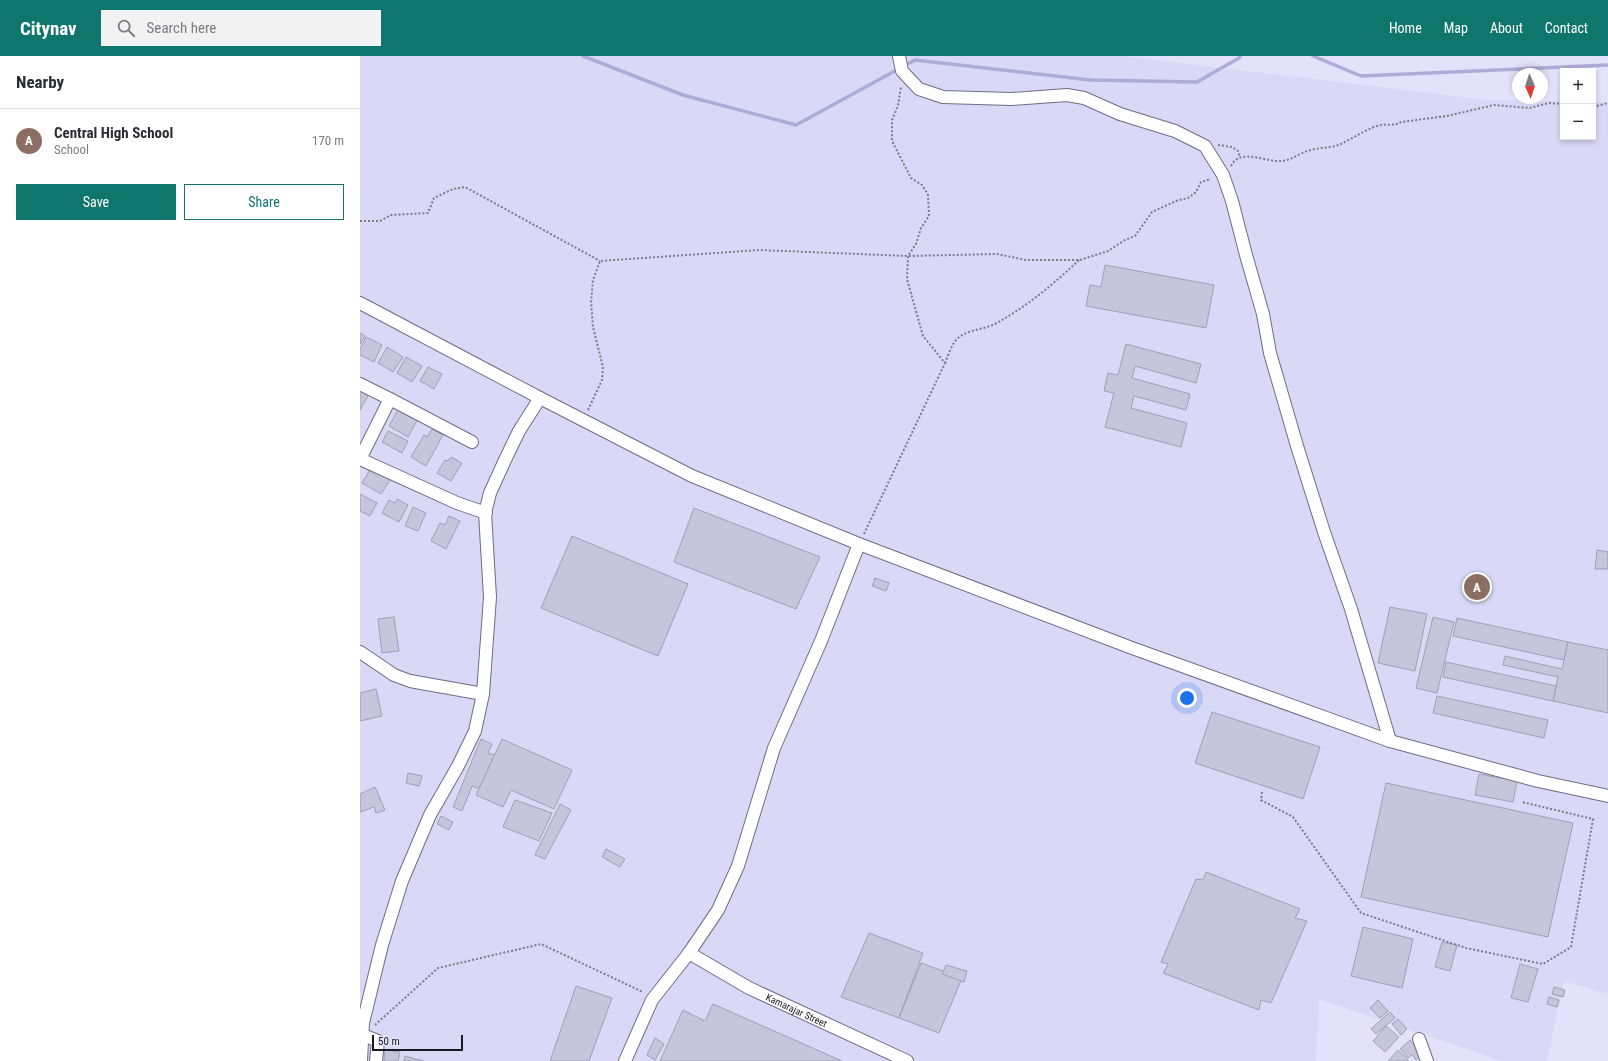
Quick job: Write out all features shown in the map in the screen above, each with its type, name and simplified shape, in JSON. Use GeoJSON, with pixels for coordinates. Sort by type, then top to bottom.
{"type":"FeatureCollection","features":[{"type":"Feature","properties":{"kind":"street"},"geometry":{"type":"LineString","coordinates":[[900,56],[902,71],[919,89],[943,97],[1011,99],[1067,95],[1084,98],[1120,114],[1175,131],[1205,146],[1223,175],[1263,314],[1270,353],[1297,446],[1324,532],[1351,609],[1390,741]]}},
{"type":"Feature","properties":{"kind":"street"},"geometry":{"type":"LineString","coordinates":[[360,303],[692,476],[859,544],[1132,648],[1390,741],[1538,781],[1608,796]]}},
{"type":"Feature","properties":{"kind":"street"},"geometry":{"type":"LineString","coordinates":[[360,384],[472,442]]}},
{"type":"Feature","properties":{"kind":"street"},"geometry":{"type":"LineString","coordinates":[[361,1061],[363,1022],[382,945],[402,881],[430,815],[458,766],[475,731],[483,694],[490,597],[486,513],[490,494],[505,460],[519,431],[540,398]]}},
{"type":"Feature","properties":{"kind":"street"},"geometry":{"type":"LineString","coordinates":[[390,399],[360,460],[457,504],[486,513]]}},
{"type":"Feature","properties":{"kind":"street"},"geometry":{"type":"LineString","coordinates":[[625,1061],[640,1024],[654,997],[689,953],[718,910],[738,866],[774,748],[821,641],[859,544]]}},
{"type":"Feature","properties":{"kind":"street"},"geometry":{"type":"LineString","coordinates":[[360,652],[394,675],[410,681],[483,694]]}},
{"type":"Feature","properties":{"kind":"street","name":"Kamarajar Street"},"geometry":{"type":"LineString","coordinates":[[689,953],[749,988],[907,1061]]}},
{"type":"Feature","properties":{"kind":"street"},"geometry":{"type":"LineString","coordinates":[[363,1035],[378,1041],[376,1061]]}},
{"type":"Feature","properties":{"kind":"street"},"geometry":{"type":"LineString","coordinates":[[1419,1039],[1427,1061]]}},
{"type":"Feature","properties":{"kind":"path"},"geometry":{"type":"LineString","coordinates":[[902,71],[898,106],[892,120],[892,141],[911,178],[922,185],[928,195],[929,216],[921,228],[916,244],[908,256],[907,279],[923,336],[945,363]]}},
{"type":"Feature","properties":{"kind":"path"},"geometry":{"type":"LineString","coordinates":[[360,222],[380,221],[391,215],[428,213],[434,198],[452,189],[465,187],[600,261],[760,250],[908,256],[996,254],[1026,260],[1080,260],[1108,251],[1125,240],[1135,236],[1152,212],[1176,201],[1188,198],[1196,192],[1201,182],[1228,172],[1232,163],[1240,158],[1251,157],[1270,159],[1274,161],[1284,161],[1311,150],[1341,144],[1379,126],[1397,125],[1401,122],[1447,116],[1494,105],[1530,108],[1549,103],[1560,104]]}},
{"type":"Feature","properties":{"kind":"path"},"geometry":{"type":"LineString","coordinates":[[1596,105],[1608,103]]}},
{"type":"Feature","properties":{"kind":"path"},"geometry":{"type":"LineString","coordinates":[[1205,146],[1219,145],[1232,147],[1238,151],[1240,158]]}},
{"type":"Feature","properties":{"kind":"path"},"geometry":{"type":"LineString","coordinates":[[859,544],[956,341],[966,333],[981,330],[995,324],[1012,313],[1057,281],[1080,260]]}},
{"type":"Feature","properties":{"kind":"path"},"geometry":{"type":"LineString","coordinates":[[582,420],[602,380],[603,367],[593,327],[591,302],[593,280],[600,261]]}},
{"type":"Feature","properties":{"kind":"path"},"geometry":{"type":"LineString","coordinates":[[1262,792],[1261,800],[1293,817],[1361,913],[1466,948],[1543,964],[1571,947],[1593,819],[1522,802]]}},
{"type":"Feature","properties":{"kind":"path"},"geometry":{"type":"LineString","coordinates":[[363,1035],[438,968],[541,944],[654,997]]}},
{"type":"Feature","properties":{"kind":"shaded area"},"geometry":{"type":"Polygon","coordinates":[[[360,56],[1123,56],[1488,100],[1512,100],[1512,104],[1548,104],[1548,101],[1560,101],[1560,140],[1596,140],[1596,102],[1608,102],[1608,994],[1564,981],[1547,1061],[1499,1060],[1319,999],[1316,1061],[360,1061],[360,56]]]}},
{"type":"Feature","properties":{"kind":"building"},"geometry":{"type":"Polygon","coordinates":[[[1105,265],[1214,285],[1206,328],[1086,306],[1090,285],[1101,287],[1105,265]]]}},
{"type":"Feature","properties":{"kind":"building"},"geometry":{"type":"Polygon","coordinates":[[[360,333],[365,336],[360,344],[360,333]]]}},
{"type":"Feature","properties":{"kind":"building"},"geometry":{"type":"Polygon","coordinates":[[[366,337],[382,345],[374,362],[360,355],[360,349],[366,337]]]}},
{"type":"Feature","properties":{"kind":"building"},"geometry":{"type":"Polygon","coordinates":[[[1126,344],[1201,364],[1196,383],[1135,366],[1132,378],[1190,394],[1186,410],[1134,396],[1131,408],[1187,423],[1181,447],[1105,427],[1114,393],[1104,391],[1108,373],[1118,375],[1126,344]]]}},
{"type":"Feature","properties":{"kind":"building"},"geometry":{"type":"Polygon","coordinates":[[[387,347],[403,357],[393,372],[378,363],[387,347]]]}},
{"type":"Feature","properties":{"kind":"building"},"geometry":{"type":"Polygon","coordinates":[[[406,357],[422,366],[412,382],[397,373],[406,357]]]}},
{"type":"Feature","properties":{"kind":"building"},"geometry":{"type":"Polygon","coordinates":[[[428,367],[442,374],[434,389],[420,381],[428,367]]]}},
{"type":"Feature","properties":{"kind":"building"},"geometry":{"type":"Polygon","coordinates":[[[360,391],[368,396],[360,410],[360,391]]]}},
{"type":"Feature","properties":{"kind":"building"},"geometry":{"type":"Polygon","coordinates":[[[399,408],[418,419],[408,437],[389,426],[399,408]]]}},
{"type":"Feature","properties":{"kind":"building"},"geometry":{"type":"Polygon","coordinates":[[[432,429],[443,435],[426,466],[411,457],[424,435],[427,437],[432,429]]]}},
{"type":"Feature","properties":{"kind":"building"},"geometry":{"type":"Polygon","coordinates":[[[388,431],[408,441],[402,453],[382,442],[388,431]]]}},
{"type":"Feature","properties":{"kind":"building"},"geometry":{"type":"Polygon","coordinates":[[[451,457],[462,463],[451,481],[437,473],[445,460],[448,461],[451,457]]]}},
{"type":"Feature","properties":{"kind":"building"},"geometry":{"type":"Polygon","coordinates":[[[371,468],[390,480],[381,494],[362,483],[371,468]]]}},
{"type":"Feature","properties":{"kind":"building"},"geometry":{"type":"Polygon","coordinates":[[[360,494],[377,503],[370,516],[360,511],[360,494]]]}},
{"type":"Feature","properties":{"kind":"building"},"geometry":{"type":"Polygon","coordinates":[[[397,499],[408,505],[399,522],[382,513],[389,500],[395,503],[397,499]]]}},
{"type":"Feature","properties":{"kind":"building"},"geometry":{"type":"Polygon","coordinates":[[[413,507],[426,513],[418,531],[405,526],[413,507]]]}},
{"type":"Feature","properties":{"kind":"building"},"geometry":{"type":"Polygon","coordinates":[[[694,508],[820,557],[796,609],[674,562],[694,508]]]}},
{"type":"Feature","properties":{"kind":"building"},"geometry":{"type":"Polygon","coordinates":[[[449,516],[460,521],[446,549],[431,541],[440,523],[445,525],[449,516]]]}},
{"type":"Feature","properties":{"kind":"building"},"geometry":{"type":"Polygon","coordinates":[[[572,536],[688,584],[658,656],[541,608],[572,536]]]}},
{"type":"Feature","properties":{"kind":"building"},"geometry":{"type":"Polygon","coordinates":[[[1597,550],[1608,552],[1608,569],[1595,569],[1597,550]]]}},
{"type":"Feature","properties":{"kind":"building"},"geometry":{"type":"Polygon","coordinates":[[[875,578],[889,583],[886,591],[872,586],[875,578]]]}},
{"type":"Feature","properties":{"kind":"building"},"geometry":{"type":"Polygon","coordinates":[[[1390,607],[1427,614],[1415,671],[1378,663],[1390,607]]]}},
{"type":"Feature","properties":{"kind":"building"},"geometry":{"type":"Polygon","coordinates":[[[394,617],[399,651],[382,653],[378,619],[394,617]]]}},
{"type":"Feature","properties":{"kind":"building"},"geometry":{"type":"Polygon","coordinates":[[[1433,617],[1454,622],[1437,693],[1416,688],[1433,617]]]}},
{"type":"Feature","properties":{"kind":"building"},"geometry":{"type":"Polygon","coordinates":[[[1457,618],[1568,642],[1564,660],[1453,636],[1457,618]]]}},
{"type":"Feature","properties":{"kind":"building"},"geometry":{"type":"Polygon","coordinates":[[[1568,642],[1608,650],[1608,713],[1553,701],[1558,677],[1503,665],[1505,656],[1562,669],[1568,642]]]}},
{"type":"Feature","properties":{"kind":"building"},"geometry":{"type":"Polygon","coordinates":[[[1446,662],[1556,686],[1553,701],[1443,677],[1446,662]]]}},
{"type":"Feature","properties":{"kind":"building"},"geometry":{"type":"Polygon","coordinates":[[[376,689],[382,716],[360,721],[360,693],[376,689]]]}},
{"type":"Feature","properties":{"kind":"building"},"geometry":{"type":"Polygon","coordinates":[[[1437,696],[1548,720],[1544,738],[1433,713],[1437,696]]]}},
{"type":"Feature","properties":{"kind":"building"},"geometry":{"type":"Polygon","coordinates":[[[1212,712],[1320,747],[1303,799],[1195,763],[1212,712]]]}},
{"type":"Feature","properties":{"kind":"building"},"geometry":{"type":"Polygon","coordinates":[[[481,739],[492,744],[488,753],[495,755],[479,789],[472,786],[462,811],[453,807],[481,739]]]}},
{"type":"Feature","properties":{"kind":"building"},"geometry":{"type":"Polygon","coordinates":[[[502,739],[572,770],[554,809],[511,790],[503,807],[476,795],[502,739]]]}},
{"type":"Feature","properties":{"kind":"building"},"geometry":{"type":"Polygon","coordinates":[[[408,773],[422,776],[419,786],[406,783],[408,773]]]}},
{"type":"Feature","properties":{"kind":"building"},"geometry":{"type":"Polygon","coordinates":[[[1479,774],[1517,781],[1513,802],[1475,795],[1479,774]]]}},
{"type":"Feature","properties":{"kind":"building"},"geometry":{"type":"Polygon","coordinates":[[[1386,783],[1573,823],[1548,937],[1361,897],[1386,783]]]}},
{"type":"Feature","properties":{"kind":"building"},"geometry":{"type":"Polygon","coordinates":[[[375,787],[385,810],[376,813],[374,807],[360,812],[360,794],[375,787]]]}},
{"type":"Feature","properties":{"kind":"building"},"geometry":{"type":"Polygon","coordinates":[[[515,800],[552,813],[539,841],[503,827],[515,800]]]}},
{"type":"Feature","properties":{"kind":"building"},"geometry":{"type":"Polygon","coordinates":[[[560,804],[571,810],[545,859],[535,855],[560,804]]]}},
{"type":"Feature","properties":{"kind":"building"},"geometry":{"type":"Polygon","coordinates":[[[441,816],[453,822],[449,830],[437,824],[441,816]]]}},
{"type":"Feature","properties":{"kind":"building"},"geometry":{"type":"Polygon","coordinates":[[[606,849],[625,859],[620,867],[602,857],[606,849]]]}},
{"type":"Feature","properties":{"kind":"building"},"geometry":{"type":"Polygon","coordinates":[[[1206,872],[1300,909],[1295,918],[1307,921],[1271,1003],[1261,1000],[1259,1010],[1163,973],[1168,964],[1161,962],[1196,879],[1203,880],[1206,872]]]}},
{"type":"Feature","properties":{"kind":"building"},"geometry":{"type":"Polygon","coordinates":[[[1363,927],[1413,939],[1402,988],[1351,976],[1363,927]]]}},
{"type":"Feature","properties":{"kind":"building"},"geometry":{"type":"Polygon","coordinates":[[[869,933],[923,953],[899,1018],[841,997],[869,933]]]}},
{"type":"Feature","properties":{"kind":"building"},"geometry":{"type":"Polygon","coordinates":[[[1442,942],[1457,945],[1450,971],[1435,967],[1442,942]]]}},
{"type":"Feature","properties":{"kind":"building"},"geometry":{"type":"Polygon","coordinates":[[[921,963],[962,978],[939,1033],[899,1018],[921,963]]]}},
{"type":"Feature","properties":{"kind":"building"},"geometry":{"type":"Polygon","coordinates":[[[1520,964],[1538,969],[1528,1002],[1511,998],[1520,964]]]}},
{"type":"Feature","properties":{"kind":"building"},"geometry":{"type":"Polygon","coordinates":[[[946,965],[967,971],[964,982],[942,974],[946,965]]]}},
{"type":"Feature","properties":{"kind":"building"},"geometry":{"type":"Polygon","coordinates":[[[576,986],[612,998],[589,1061],[550,1061],[576,986]]]}},
{"type":"Feature","properties":{"kind":"building"},"geometry":{"type":"Polygon","coordinates":[[[1554,987],[1565,990],[1563,997],[1552,994],[1554,987]]]}},
{"type":"Feature","properties":{"kind":"building"},"geometry":{"type":"Polygon","coordinates":[[[1549,997],[1559,1000],[1557,1007],[1547,1004],[1549,997]]]}},
{"type":"Feature","properties":{"kind":"building"},"geometry":{"type":"Polygon","coordinates":[[[1378,1000],[1388,1011],[1380,1018],[1370,1008],[1378,1000]]]}},
{"type":"Feature","properties":{"kind":"building"},"geometry":{"type":"Polygon","coordinates":[[[713,1004],[842,1061],[660,1061],[683,1010],[705,1021],[713,1004]]]}},
{"type":"Feature","properties":{"kind":"building"},"geometry":{"type":"Polygon","coordinates":[[[1390,1012],[1395,1018],[1376,1034],[1371,1029],[1390,1012]]]}},
{"type":"Feature","properties":{"kind":"building"},"geometry":{"type":"Polygon","coordinates":[[[1398,1019],[1407,1029],[1401,1035],[1392,1024],[1398,1019]]]}},
{"type":"Feature","properties":{"kind":"building"},"geometry":{"type":"Polygon","coordinates":[[[1386,1026],[1399,1037],[1385,1052],[1373,1041],[1386,1026]]]}},
{"type":"Feature","properties":{"kind":"building"},"geometry":{"type":"Polygon","coordinates":[[[655,1038],[664,1044],[655,1060],[647,1055],[655,1038]]]}},
{"type":"Feature","properties":{"kind":"building"},"geometry":{"type":"Polygon","coordinates":[[[1410,1040],[1422,1055],[1416,1060],[1412,1055],[1408,1058],[1400,1049],[1410,1040]]]}},
{"type":"Feature","properties":{"kind":"building"},"geometry":{"type":"Polygon","coordinates":[[[385,1050],[400,1052],[398,1061],[384,1061],[385,1050]]]}},
{"type":"Feature","properties":{"kind":"building"},"geometry":{"type":"Polygon","coordinates":[[[1398,1050],[1409,1061],[1388,1061],[1398,1050]]]}},
{"type":"Feature","properties":{"kind":"building"},"geometry":{"type":"Polygon","coordinates":[[[405,1056],[424,1061],[404,1061],[405,1056]]]}},
{"type":"Feature","properties":{"kind":"waterway"},"geometry":{"type":"LineString","coordinates":[[583,56],[683,95],[796,125],[915,60],[1090,80],[1197,82],[1240,56]]}},
{"type":"Feature","properties":{"kind":"waterway"},"geometry":{"type":"LineString","coordinates":[[1313,56],[1361,76],[1608,65]]}},
{"type":"Feature","properties":{"kind":"place","name":"Central High School"},"geometry":{"type":"Point","coordinates":[1477,587]}}]}
